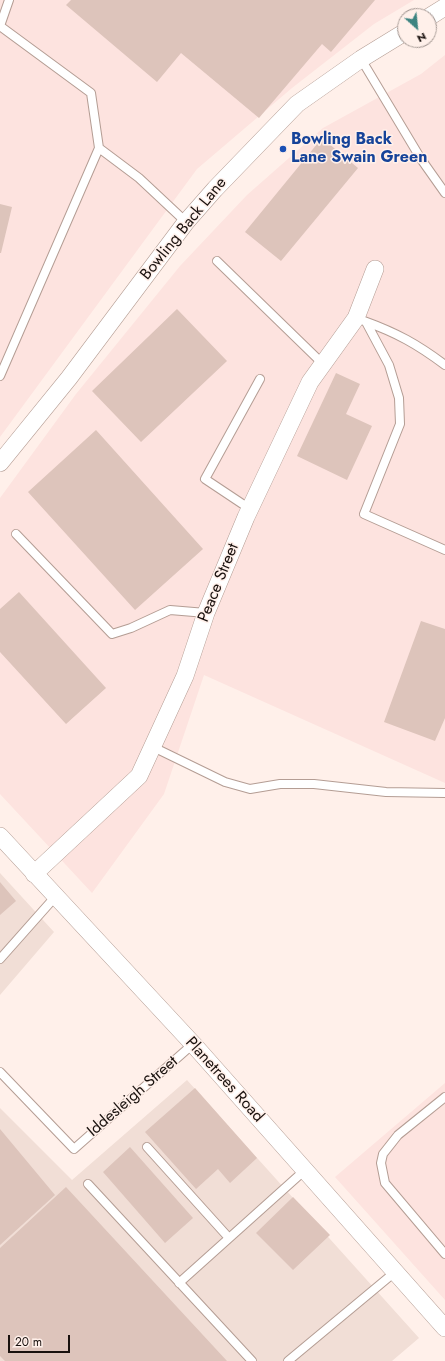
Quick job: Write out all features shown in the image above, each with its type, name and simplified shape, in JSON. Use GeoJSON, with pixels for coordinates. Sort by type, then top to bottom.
{"type":"FeatureCollection","features":[{"type":"Feature","properties":{"kind":"street","name":"Bowling Back Lane"},"geometry":{"type":"LineString","coordinates":[[0,463],[69,378],[186,222],[297,104],[361,59],[397,37]]}},
{"type":"Feature","properties":{"kind":"street","name":"Peace Street"},"geometry":{"type":"LineString","coordinates":[[34,874],[139,776],[185,676],[206,613],[250,509],[310,382],[323,364],[361,320],[375,269]]}},
{"type":"Feature","properties":{"kind":"street","name":"Planetrees Road"},"geometry":{"type":"LineString","coordinates":[[0,836],[193,1044],[395,1272],[442,1319]]}},
{"type":"Feature","properties":{"kind":"lane"},"geometry":{"type":"LineString","coordinates":[[0,376],[99,148],[91,93],[0,27],[9,0]]}},
{"type":"Feature","properties":{"kind":"lane"},"geometry":{"type":"LineString","coordinates":[[361,59],[421,159],[445,193]]}},
{"type":"Feature","properties":{"kind":"lane"},"geometry":{"type":"LineString","coordinates":[[99,148],[139,178],[186,222]]}},
{"type":"Feature","properties":{"kind":"lane"},"geometry":{"type":"LineString","coordinates":[[217,260],[323,364]]}},
{"type":"Feature","properties":{"kind":"lane"},"geometry":{"type":"LineString","coordinates":[[361,320],[395,332],[415,343],[445,365]]}},
{"type":"Feature","properties":{"kind":"lane"},"geometry":{"type":"LineString","coordinates":[[361,320],[389,365],[399,398],[400,424],[364,514],[445,550]]}},
{"type":"Feature","properties":{"kind":"lane"},"geometry":{"type":"LineString","coordinates":[[250,509],[205,479],[260,379]]}},
{"type":"Feature","properties":{"kind":"lane"},"geometry":{"type":"LineString","coordinates":[[16,534],[112,634],[131,628],[170,610],[206,613]]}},
{"type":"Feature","properties":{"kind":"lane"},"geometry":{"type":"LineString","coordinates":[[153,747],[224,782],[250,789],[280,784],[314,784],[386,792],[445,793]]}},
{"type":"Feature","properties":{"kind":"lane"},"geometry":{"type":"LineString","coordinates":[[0,959],[55,897]]}},
{"type":"Feature","properties":{"kind":"lane","name":"Iddesleigh Street"},"geometry":{"type":"LineString","coordinates":[[0,1072],[74,1149],[193,1044]]}},
{"type":"Feature","properties":{"kind":"lane"},"geometry":{"type":"LineString","coordinates":[[445,1097],[398,1135],[383,1154],[381,1163],[385,1183],[445,1254]]}},
{"type":"Feature","properties":{"kind":"lane"},"geometry":{"type":"LineString","coordinates":[[147,1147],[229,1238]]}},
{"type":"Feature","properties":{"kind":"lane"},"geometry":{"type":"LineString","coordinates":[[179,1283],[305,1170]]}},
{"type":"Feature","properties":{"kind":"lane"},"geometry":{"type":"LineString","coordinates":[[88,1184],[252,1361]]}},
{"type":"Feature","properties":{"kind":"lane"},"geometry":{"type":"LineString","coordinates":[[288,1361],[395,1272]]}},
{"type":"Feature","properties":{"kind":"shaded area"},"geometry":{"type":"Polygon","coordinates":[[[0,0],[414,0],[401,8],[397,8],[397,10],[374,24],[292,88],[197,169],[0,437],[0,0]]]}},
{"type":"Feature","properties":{"kind":"shaded area"},"geometry":{"type":"Polygon","coordinates":[[[445,55],[445,783],[204,675],[164,794],[92,893],[0,794],[0,498],[76,394],[180,266],[247,195],[323,128],[421,74],[445,55]]]}},
{"type":"Feature","properties":{"kind":"shaded area"},"geometry":{"type":"Polygon","coordinates":[[[0,873],[54,932],[0,995],[0,873]]]}},
{"type":"Feature","properties":{"kind":"shaded area"},"geometry":{"type":"Polygon","coordinates":[[[187,1080],[419,1338],[392,1361],[0,1361],[0,1108],[72,1180],[187,1080]]]}},
{"type":"Feature","properties":{"kind":"shaded area"},"geometry":{"type":"Polygon","coordinates":[[[445,1083],[445,1300],[335,1177],[445,1083]]]}},
{"type":"Feature","properties":{"kind":"building"},"geometry":{"type":"Polygon","coordinates":[[[71,0],[375,0],[331,52],[322,44],[259,118],[181,53],[157,82],[66,5],[71,0]]]}},
{"type":"Feature","properties":{"kind":"building"},"geometry":{"type":"Polygon","coordinates":[[[322,138],[358,168],[281,261],[245,232],[322,138]]]}},
{"type":"Feature","properties":{"kind":"building"},"geometry":{"type":"Polygon","coordinates":[[[0,204],[12,207],[1,253],[0,253],[0,204]]]}},
{"type":"Feature","properties":{"kind":"building"},"geometry":{"type":"Polygon","coordinates":[[[177,309],[227,361],[141,442],[92,391],[177,309]]]}},
{"type":"Feature","properties":{"kind":"building"},"geometry":{"type":"Polygon","coordinates":[[[336,373],[360,384],[346,414],[372,426],[347,480],[297,456],[336,373]]]}},
{"type":"Feature","properties":{"kind":"building"},"geometry":{"type":"Polygon","coordinates":[[[96,430],[203,549],[135,610],[28,492],[96,430]]]}},
{"type":"Feature","properties":{"kind":"building"},"geometry":{"type":"Polygon","coordinates":[[[19,592],[106,688],[66,724],[0,652],[0,609],[19,592]]]}},
{"type":"Feature","properties":{"kind":"building"},"geometry":{"type":"Polygon","coordinates":[[[421,621],[445,629],[445,718],[435,741],[384,722],[421,621]]]}},
{"type":"Feature","properties":{"kind":"building"},"geometry":{"type":"Polygon","coordinates":[[[0,882],[16,901],[0,915],[0,882]]]}},
{"type":"Feature","properties":{"kind":"building"},"geometry":{"type":"Polygon","coordinates":[[[195,1088],[257,1158],[230,1183],[218,1169],[196,1189],[145,1132],[195,1088]]]}},
{"type":"Feature","properties":{"kind":"building"},"geometry":{"type":"Polygon","coordinates":[[[0,1129],[55,1195],[0,1245],[0,1129]]]}},
{"type":"Feature","properties":{"kind":"building"},"geometry":{"type":"Polygon","coordinates":[[[130,1147],[193,1218],[165,1243],[103,1172],[130,1147]]]}},
{"type":"Feature","properties":{"kind":"building"},"geometry":{"type":"Polygon","coordinates":[[[66,1187],[227,1361],[5,1361],[0,1356],[0,1248],[66,1187]]]}},
{"type":"Feature","properties":{"kind":"building"},"geometry":{"type":"Polygon","coordinates":[[[293,1197],[330,1235],[293,1270],[256,1233],[293,1197]]]}},
{"type":"Feature","properties":{"kind":"place","name":"Bowling Back Lane Swain Green"},"geometry":{"type":"Point","coordinates":[283,149]}}]}
